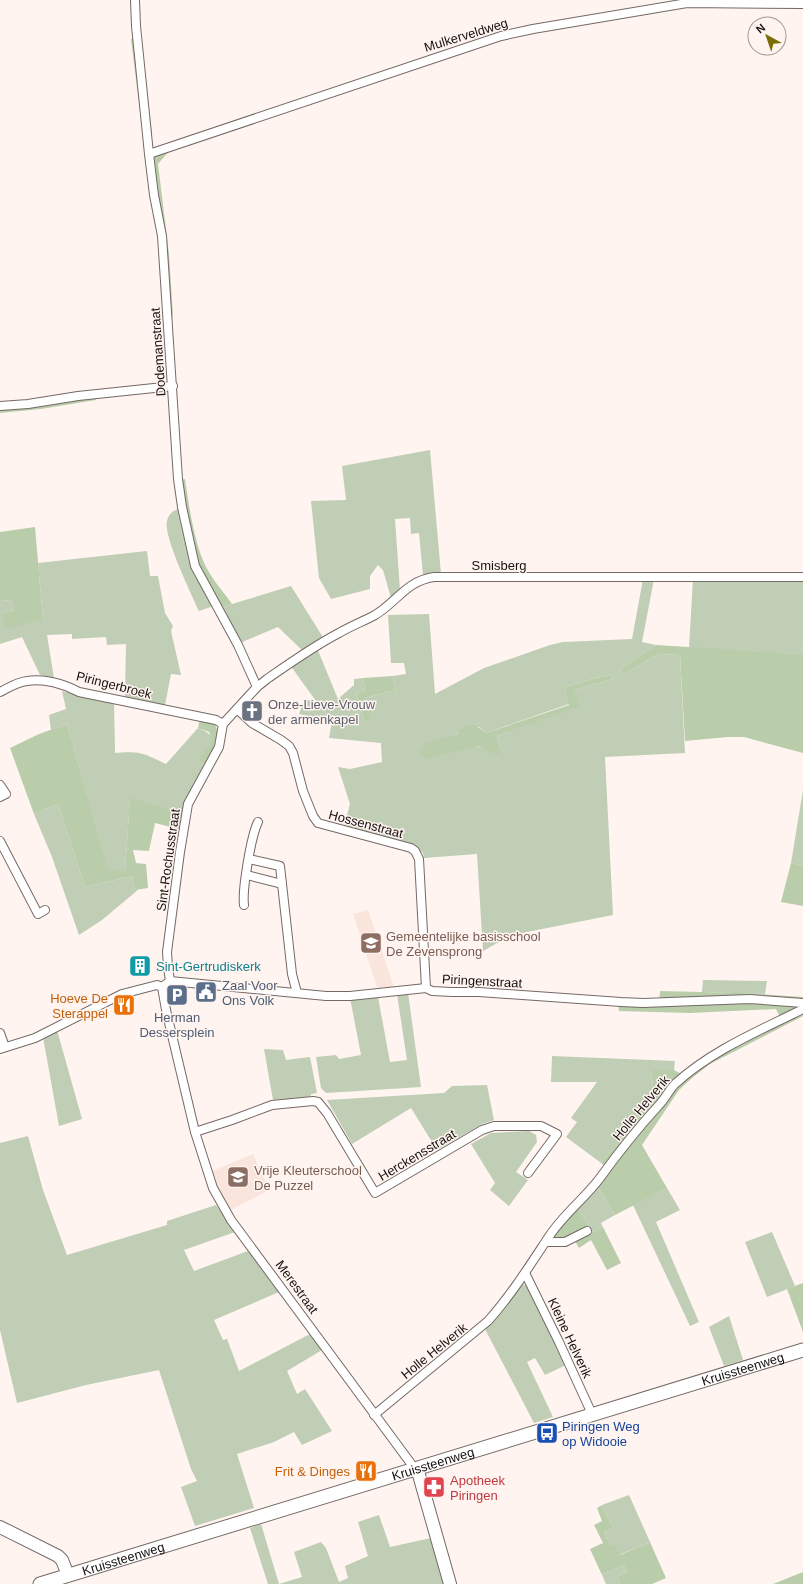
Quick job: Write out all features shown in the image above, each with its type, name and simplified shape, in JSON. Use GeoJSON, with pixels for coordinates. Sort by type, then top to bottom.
{"type":"FeatureCollection","features":[{"type":"Feature","properties":{"kind":"main road","name":"Kruissteenweg"},"geometry":{"type":"LineString","coordinates":[[40,1584],[803,1350]]}},
{"type":"Feature","properties":{"kind":"street","name":"Dodemanstraat"},"geometry":{"type":"LineString","coordinates":[[135,0],[136,26],[149,154],[154,195],[162,236],[178,479],[182,507],[195,566],[238,645],[257,687]]}},
{"type":"Feature","properties":{"kind":"street","name":"Mulkerveldweg"},"geometry":{"type":"LineString","coordinates":[[149,154],[501,36],[687,1],[803,4]]}},
{"type":"Feature","properties":{"kind":"street"},"geometry":{"type":"LineString","coordinates":[[0,406],[28,404],[78,396],[173,386]]}},
{"type":"Feature","properties":{"kind":"street","name":"Smisberg"},"geometry":{"type":"LineString","coordinates":[[238,710],[257,687],[303,654],[338,633],[375,615],[404,590],[425,578],[803,577]]}},
{"type":"Feature","properties":{"kind":"street","name":"Piringerbroek"},"geometry":{"type":"LineString","coordinates":[[0,692],[26,681],[42,681],[69,686],[79,692],[216,720],[223,724]]}},
{"type":"Feature","properties":{"kind":"street"},"geometry":{"type":"LineString","coordinates":[[223,724],[238,710]]}},
{"type":"Feature","properties":{"kind":"street","name":"Hossenstraat"},"geometry":{"type":"LineString","coordinates":[[238,710],[252,723],[289,746],[293,753],[303,791],[313,816],[318,823],[411,848],[418,855],[422,901],[426,988]]}},
{"type":"Feature","properties":{"kind":"street","name":"Sint-Rochusstraat"},"geometry":{"type":"LineString","coordinates":[[170,981],[167,952],[188,804],[220,747],[223,724]]}},
{"type":"Feature","properties":{"kind":"street"},"geometry":{"type":"LineString","coordinates":[[0,785],[6,794],[0,797]]}},
{"type":"Feature","properties":{"kind":"street"},"geometry":{"type":"LineString","coordinates":[[244,905],[243,897],[254,829],[258,822]]}},
{"type":"Feature","properties":{"kind":"street"},"geometry":{"type":"LineString","coordinates":[[0,841],[38,914],[45,910]]}},
{"type":"Feature","properties":{"kind":"street"},"geometry":{"type":"LineString","coordinates":[[249,859],[280,866],[292,974],[297,993]]}},
{"type":"Feature","properties":{"kind":"street"},"geometry":{"type":"LineString","coordinates":[[247,875],[282,884]]}},
{"type":"Feature","properties":{"kind":"street"},"geometry":{"type":"LineString","coordinates":[[0,1033],[3,1048],[35,1038],[122,994],[156,985],[162,987],[170,981]]}},
{"type":"Feature","properties":{"kind":"street","name":"Piringenstraat"},"geometry":{"type":"LineString","coordinates":[[170,981],[326,996],[350,996],[426,988],[432,991],[479,992],[643,1003],[750,999],[803,1003]]}},
{"type":"Feature","properties":{"kind":"street","name":"Merestraat"},"geometry":{"type":"LineString","coordinates":[[162,987],[166,1010],[195,1132],[213,1188],[231,1220],[419,1475],[450,1584]]}},
{"type":"Feature","properties":{"kind":"street","name":"Holle Helverik"},"geometry":{"type":"LineString","coordinates":[[374,1415],[488,1321],[504,1303],[562,1220],[595,1184],[621,1150],[660,1104],[674,1084],[728,1046],[803,1009]]}},
{"type":"Feature","properties":{"kind":"street","name":"Herckensstraat"},"geometry":{"type":"LineString","coordinates":[[195,1132],[232,1120],[272,1104],[312,1101],[318,1102],[327,1113],[375,1193],[482,1130],[494,1126],[541,1126],[557,1134],[528,1173]]}},
{"type":"Feature","properties":{"kind":"street"},"geometry":{"type":"LineString","coordinates":[[546,1242],[565,1242],[586,1231]]}},
{"type":"Feature","properties":{"kind":"street","name":"Kleine Helverik"},"geometry":{"type":"LineString","coordinates":[[525,1273],[592,1414]]}},
{"type":"Feature","properties":{"kind":"street"},"geometry":{"type":"LineString","coordinates":[[0,1527],[58,1556],[62,1560],[68,1575]]}},
{"type":"Feature","properties":{"kind":"shaded area","name":"Gemeentelijke basisschool De Zevensprong"},"geometry":{"type":"Polygon","coordinates":[[[368,910],[394,987],[378,990],[353,914],[368,910]]]}},
{"type":"Feature","properties":{"kind":"shaded area","name":"Vrije Kleuterschool De Puzzel"},"geometry":{"type":"Polygon","coordinates":[[[253,1154],[269,1190],[229,1211],[210,1172],[253,1154]]]}},
{"type":"Feature","properties":{"kind":"green space"},"geometry":{"type":"Polygon","coordinates":[[[139,20],[152,133],[143,136],[131,39],[139,38],[139,20]]]}},
{"type":"Feature","properties":{"kind":"green space"},"geometry":{"type":"Polygon","coordinates":[[[171,149],[158,164],[169,254],[173,316],[170,318],[152,162],[155,156],[171,149]]]}},
{"type":"Feature","properties":{"kind":"green space"},"geometry":{"type":"Polygon","coordinates":[[[95,397],[96,400],[41,409],[0,413],[0,410],[95,397]]]}},
{"type":"Feature","properties":{"kind":"green space"},"geometry":{"type":"Polygon","coordinates":[[[430,450],[441,574],[423,575],[419,533],[411,534],[410,518],[395,519],[400,590],[391,598],[383,570],[378,565],[370,576],[370,589],[331,599],[319,578],[311,501],[346,500],[342,466],[430,450]]]}},
{"type":"Feature","properties":{"kind":"green space"},"geometry":{"type":"Polygon","coordinates":[[[185,479],[193,528],[200,553],[215,582],[232,604],[219,608],[201,575],[195,577],[185,550],[177,509],[184,508],[181,480],[185,479]]]}},
{"type":"Feature","properties":{"kind":"green space"},"geometry":{"type":"Polygon","coordinates":[[[177,509],[185,550],[195,577],[198,576],[214,606],[199,611],[169,539],[167,529],[168,517],[177,509]]]}},
{"type":"Feature","properties":{"kind":"green space"},"geometry":{"type":"Polygon","coordinates":[[[35,527],[43,619],[6,629],[2,613],[14,611],[12,600],[0,601],[0,532],[35,527]]]}},
{"type":"Feature","properties":{"kind":"green space"},"geometry":{"type":"Polygon","coordinates":[[[147,551],[150,576],[158,576],[165,613],[173,626],[171,631],[181,675],[171,674],[165,705],[125,698],[126,644],[107,645],[106,637],[72,639],[72,634],[47,635],[54,678],[40,675],[22,637],[0,644],[0,601],[12,600],[14,611],[3,613],[43,619],[38,563],[147,551]]]}},
{"type":"Feature","properties":{"kind":"green space"},"geometry":{"type":"Polygon","coordinates":[[[803,578],[803,647],[801,654],[689,648],[693,579],[803,578]]]}},
{"type":"Feature","properties":{"kind":"green space"},"geometry":{"type":"Polygon","coordinates":[[[643,579],[654,579],[642,642],[656,645],[620,669],[622,675],[659,654],[680,655],[685,753],[605,757],[613,915],[512,935],[483,951],[477,854],[424,858],[423,853],[417,847],[344,827],[350,804],[338,767],[350,769],[382,762],[381,743],[329,738],[332,721],[299,714],[304,700],[316,701],[290,665],[317,648],[338,699],[354,685],[354,679],[363,678],[365,691],[356,693],[364,721],[365,698],[396,690],[392,676],[406,674],[404,663],[391,663],[388,615],[429,614],[435,694],[484,668],[550,645],[563,642],[632,639],[643,579]],[[611,674],[564,687],[569,704],[486,733],[479,727],[458,732],[457,735],[452,737],[475,747],[483,746],[487,751],[501,751],[497,736],[579,707],[575,690],[613,679],[611,674]]]}},
{"type":"Feature","properties":{"kind":"green space"},"geometry":{"type":"Polygon","coordinates":[[[291,586],[324,639],[304,652],[278,627],[240,643],[219,608],[291,586]]]}},
{"type":"Feature","properties":{"kind":"green space"},"geometry":{"type":"Polygon","coordinates":[[[656,645],[801,654],[803,647],[803,753],[744,737],[685,741],[680,655],[659,654],[622,675],[620,669],[656,645]]]}},
{"type":"Feature","properties":{"kind":"green space"},"geometry":{"type":"Polygon","coordinates":[[[611,674],[613,679],[575,690],[580,707],[497,736],[501,751],[496,755],[492,756],[482,746],[424,759],[419,754],[421,747],[425,743],[457,735],[463,727],[467,725],[478,727],[486,733],[569,705],[564,687],[611,674]]]}},
{"type":"Feature","properties":{"kind":"green space"},"geometry":{"type":"Polygon","coordinates":[[[392,676],[396,690],[365,698],[372,718],[364,721],[356,693],[365,691],[363,678],[392,676]]]}},
{"type":"Feature","properties":{"kind":"green space"},"geometry":{"type":"Polygon","coordinates":[[[62,691],[114,703],[115,753],[130,752],[141,754],[152,757],[166,764],[198,728],[210,735],[212,739],[210,746],[197,759],[206,767],[189,793],[182,812],[130,799],[125,870],[109,872],[67,724],[51,730],[49,715],[66,709],[62,691]]]}},
{"type":"Feature","properties":{"kind":"green space"},"geometry":{"type":"Polygon","coordinates":[[[200,719],[215,724],[217,730],[217,741],[206,767],[197,759],[210,745],[212,740],[209,732],[198,728],[200,719]]]}},
{"type":"Feature","properties":{"kind":"green space"},"geometry":{"type":"Polygon","coordinates":[[[67,724],[109,871],[125,870],[130,798],[182,812],[179,829],[155,823],[149,851],[133,850],[136,863],[146,864],[148,888],[135,890],[132,876],[85,887],[58,804],[34,814],[10,748],[39,734],[67,724]]]}},
{"type":"Feature","properties":{"kind":"green space"},"geometry":{"type":"Polygon","coordinates":[[[803,790],[803,866],[791,863],[803,790]]]}},
{"type":"Feature","properties":{"kind":"green space"},"geometry":{"type":"Polygon","coordinates":[[[58,804],[85,887],[132,876],[135,890],[139,889],[102,920],[79,935],[52,857],[34,814],[58,804]]]}},
{"type":"Feature","properties":{"kind":"green space"},"geometry":{"type":"Polygon","coordinates":[[[791,863],[803,866],[803,906],[781,902],[791,863]]]}},
{"type":"Feature","properties":{"kind":"green space"},"geometry":{"type":"Polygon","coordinates":[[[703,980],[767,981],[765,994],[702,992],[703,980]]]}},
{"type":"Feature","properties":{"kind":"green space"},"geometry":{"type":"Polygon","coordinates":[[[660,991],[742,993],[803,997],[803,1016],[710,1064],[679,1090],[642,1145],[667,1188],[615,1215],[597,1185],[609,1169],[601,1163],[638,1119],[654,1095],[651,1070],[674,1070],[687,1077],[780,1017],[776,1009],[690,1013],[619,1011],[618,1005],[659,1007],[660,991]]]}},
{"type":"Feature","properties":{"kind":"green space"},"geometry":{"type":"Polygon","coordinates":[[[408,993],[421,1087],[326,1093],[321,1088],[316,1057],[336,1055],[339,1059],[361,1055],[350,998],[378,997],[390,1062],[407,1060],[397,994],[408,993]]]}},
{"type":"Feature","properties":{"kind":"green space"},"geometry":{"type":"Polygon","coordinates":[[[57,1030],[82,1119],[59,1126],[43,1037],[57,1030]]]}},
{"type":"Feature","properties":{"kind":"green space"},"geometry":{"type":"Polygon","coordinates":[[[264,1049],[283,1050],[286,1060],[310,1057],[317,1093],[311,1094],[310,1098],[273,1100],[264,1049]]]}},
{"type":"Feature","properties":{"kind":"green space"},"geometry":{"type":"Polygon","coordinates":[[[552,1056],[675,1061],[674,1070],[651,1070],[654,1095],[638,1119],[601,1163],[566,1137],[577,1122],[571,1118],[597,1082],[551,1082],[552,1056]]]}},
{"type":"Feature","properties":{"kind":"green space"},"geometry":{"type":"Polygon","coordinates":[[[487,1085],[494,1120],[482,1124],[437,1150],[411,1108],[352,1144],[327,1100],[444,1093],[452,1086],[487,1085]]]}},
{"type":"Feature","properties":{"kind":"green space"},"geometry":{"type":"Polygon","coordinates":[[[529,1131],[536,1135],[537,1142],[516,1172],[528,1180],[509,1206],[490,1190],[495,1183],[471,1144],[491,1133],[529,1131]]]}},
{"type":"Feature","properties":{"kind":"green space"},"geometry":{"type":"Polygon","coordinates":[[[28,1136],[43,1190],[67,1255],[167,1225],[167,1221],[216,1205],[235,1232],[184,1250],[194,1271],[248,1251],[279,1292],[214,1320],[223,1340],[227,1339],[239,1371],[310,1334],[322,1350],[287,1371],[297,1394],[305,1389],[332,1431],[302,1445],[294,1432],[274,1442],[237,1454],[254,1508],[195,1526],[181,1487],[197,1481],[191,1469],[159,1370],[86,1385],[17,1403],[0,1330],[0,1143],[28,1136]]]}},
{"type":"Feature","properties":{"kind":"green space"},"geometry":{"type":"Polygon","coordinates":[[[597,1185],[615,1215],[601,1223],[603,1227],[594,1232],[576,1207],[597,1185]]]}},
{"type":"Feature","properties":{"kind":"green space"},"geometry":{"type":"Polygon","coordinates":[[[667,1188],[680,1210],[656,1222],[699,1322],[690,1326],[633,1205],[667,1188]]]}},
{"type":"Feature","properties":{"kind":"green space"},"geometry":{"type":"Polygon","coordinates":[[[576,1207],[594,1232],[603,1227],[621,1263],[607,1270],[591,1240],[579,1248],[572,1236],[567,1238],[550,1238],[576,1207]]]}},
{"type":"Feature","properties":{"kind":"green space"},"geometry":{"type":"Polygon","coordinates":[[[772,1232],[795,1286],[767,1297],[745,1242],[772,1232]]]}},
{"type":"Feature","properties":{"kind":"green space"},"geometry":{"type":"Polygon","coordinates":[[[803,1283],[803,1332],[787,1289],[803,1283]]]}},
{"type":"Feature","properties":{"kind":"green space"},"geometry":{"type":"Polygon","coordinates":[[[522,1284],[529,1286],[566,1365],[545,1375],[535,1358],[527,1362],[553,1417],[534,1423],[485,1329],[501,1313],[522,1284]]]}},
{"type":"Feature","properties":{"kind":"green space"},"geometry":{"type":"Polygon","coordinates":[[[729,1316],[743,1360],[724,1366],[709,1327],[729,1316]]]}},
{"type":"Feature","properties":{"kind":"green space"},"geometry":{"type":"Polygon","coordinates":[[[629,1495],[650,1542],[619,1555],[611,1546],[604,1532],[613,1528],[602,1505],[629,1495]]]}},
{"type":"Feature","properties":{"kind":"green space"},"geometry":{"type":"Polygon","coordinates":[[[602,1505],[613,1528],[604,1532],[611,1546],[614,1545],[620,1555],[650,1542],[666,1578],[652,1584],[620,1584],[617,1577],[627,1572],[624,1565],[602,1575],[590,1549],[603,1543],[594,1525],[602,1521],[597,1508],[602,1505]]]}},
{"type":"Feature","properties":{"kind":"green space"},"geometry":{"type":"Polygon","coordinates":[[[379,1515],[390,1547],[431,1538],[445,1584],[279,1584],[302,1577],[294,1552],[321,1542],[326,1548],[339,1582],[348,1578],[345,1566],[368,1556],[358,1522],[379,1515]]]}},
{"type":"Feature","properties":{"kind":"green space"},"geometry":{"type":"Polygon","coordinates":[[[261,1524],[279,1584],[268,1584],[250,1528],[261,1524]]]}},
{"type":"Feature","properties":{"kind":"green space"},"geometry":{"type":"Polygon","coordinates":[[[624,1565],[627,1572],[617,1577],[620,1584],[606,1584],[602,1575],[624,1565]]]}},
{"type":"Feature","properties":{"kind":"green space"},"geometry":{"type":"Polygon","coordinates":[[[803,1572],[803,1584],[773,1584],[803,1572]]]}},
{"type":"Feature","properties":{"kind":"place","name":"Onze-Lieve-Vrouw der armenkapel"},"geometry":{"type":"Point","coordinates":[252,711]}},
{"type":"Feature","properties":{"kind":"place","name":"Gemeentelijke basisschool De Zevensprong"},"geometry":{"type":"Point","coordinates":[371,943]}},
{"type":"Feature","properties":{"kind":"place","name":"Sint-Gertrudiskerk"},"geometry":{"type":"Point","coordinates":[140,966]}},
{"type":"Feature","properties":{"kind":"place","name":"Zaal Voor Ons Volk"},"geometry":{"type":"Point","coordinates":[206,992]}},
{"type":"Feature","properties":{"kind":"place","name":"Herman Dessersplein"},"geometry":{"type":"Point","coordinates":[177,995]}},
{"type":"Feature","properties":{"kind":"place","name":"Hoeve De Sterappel"},"geometry":{"type":"Point","coordinates":[124,1005]}},
{"type":"Feature","properties":{"kind":"place","name":"Vrije Kleuterschool De Puzzel"},"geometry":{"type":"Point","coordinates":[238,1177]}},
{"type":"Feature","properties":{"kind":"place","name":"Piringen Weg op Widooie"},"geometry":{"type":"Point","coordinates":[547,1433]}},
{"type":"Feature","properties":{"kind":"place","name":"Frit & Dinges"},"geometry":{"type":"Point","coordinates":[366,1471]}},
{"type":"Feature","properties":{"kind":"place","name":"Apotheek Piringen"},"geometry":{"type":"Point","coordinates":[434,1487]}}]}
